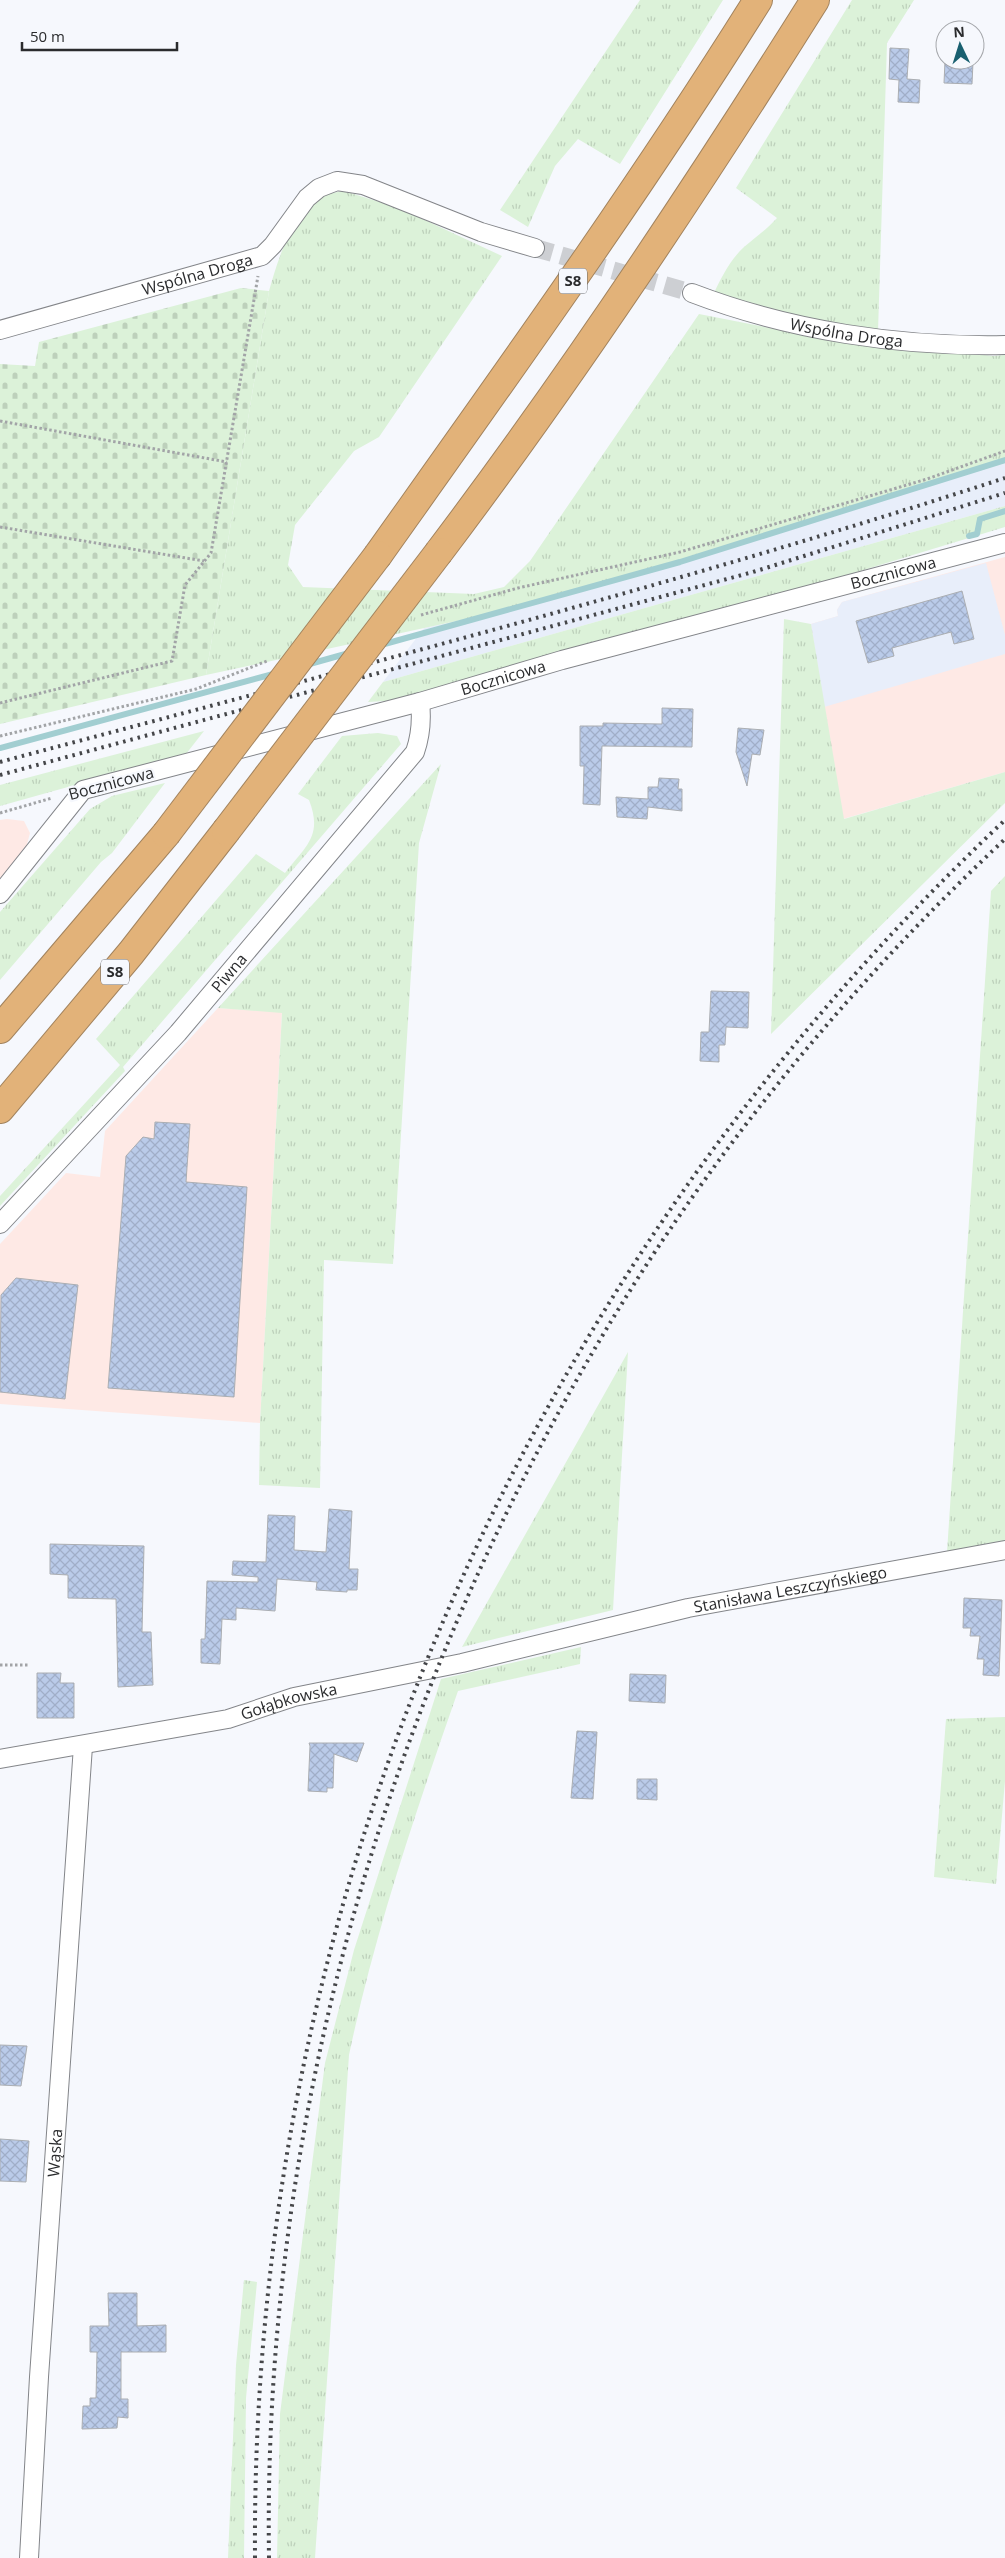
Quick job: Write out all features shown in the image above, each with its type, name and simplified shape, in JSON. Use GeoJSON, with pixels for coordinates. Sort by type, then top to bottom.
{"type":"FeatureCollection","features":[{"type":"Feature","properties":{"kind":"highway","name":"S8"},"geometry":{"type":"LineString","coordinates":[[0,1029],[166,834],[378,555],[591,255],[709,79],[758,0]]}},
{"type":"Feature","properties":{"kind":"highway","name":"S8"},"geometry":{"type":"LineString","coordinates":[[0,1109],[131,953],[226,832],[489,485],[632,279],[750,104],[815,0]]}},
{"type":"Feature","properties":{"kind":"street","name":"Wspólna Droga"},"geometry":{"type":"LineString","coordinates":[[0,330],[262,256],[273,245],[306,198],[319,188],[338,181],[362,185],[481,232],[535,248]]}},
{"type":"Feature","properties":{"kind":"street","name":"Wspólna Droga"},"geometry":{"type":"LineString","coordinates":[[692,293],[735,310],[868,338],[1005,345]]}},
{"type":"Feature","properties":{"kind":"street","name":"Bocznicowa"},"geometry":{"type":"LineString","coordinates":[[83,790],[420,702],[562,660],[1005,543]]}},
{"type":"Feature","properties":{"kind":"street","name":"Piwna"},"geometry":{"type":"LineString","coordinates":[[0,1224],[178,1033],[415,752],[420,737],[422,718],[420,702]]}},
{"type":"Feature","properties":{"kind":"street"},"geometry":{"type":"LineString","coordinates":[[0,894],[83,790]]}},
{"type":"Feature","properties":{"kind":"street","name":"Stanisława Leszczyńskiego"},"geometry":{"type":"LineString","coordinates":[[576,1634],[688,1608],[1005,1550]]}},
{"type":"Feature","properties":{"kind":"street","name":"Gołąbkowska"},"geometry":{"type":"LineString","coordinates":[[0,1759],[83,1746],[228,1719],[294,1697],[462,1663],[576,1634]]}},
{"type":"Feature","properties":{"kind":"street","name":"Wąska"},"geometry":{"type":"LineString","coordinates":[[29,2558],[40,2358],[83,1746]]}},
{"type":"Feature","properties":{"kind":"path"},"geometry":{"type":"LineString","coordinates":[[0,703],[172,661],[185,585],[211,553],[262,256]]}},
{"type":"Feature","properties":{"kind":"path"},"geometry":{"type":"LineString","coordinates":[[0,421],[226,462]]}},
{"type":"Feature","properties":{"kind":"path"},"geometry":{"type":"LineString","coordinates":[[415,617],[518,588],[680,552],[927,479],[1005,451]]}},
{"type":"Feature","properties":{"kind":"path"},"geometry":{"type":"LineString","coordinates":[[0,527],[204,561]]}},
{"type":"Feature","properties":{"kind":"path"},"geometry":{"type":"LineString","coordinates":[[0,736],[196,689],[276,657]]}},
{"type":"Feature","properties":{"kind":"path","name":"Bocznicowa"},"geometry":{"type":"LineString","coordinates":[[0,812],[83,790]]}},
{"type":"Feature","properties":{"kind":"path"},"geometry":{"type":"LineString","coordinates":[[0,1665],[30,1665]]}},
{"type":"Feature","properties":{"kind":"shaded area"},"geometry":{"type":"Polygon","coordinates":[[[1005,463],[1005,506],[383,682],[424,628],[545,602],[1005,463]]]}},
{"type":"Feature","properties":{"kind":"shaded area"},"geometry":{"type":"Polygon","coordinates":[[[1005,557],[1005,772],[843,819],[811,624],[838,616],[837,610],[842,602],[1005,557]]]}},
{"type":"Feature","properties":{"kind":"shaded area"},"geometry":{"type":"Polygon","coordinates":[[[986,563],[1005,635],[1005,654],[824,707],[811,624],[838,616],[837,610],[842,602],[986,563]]]}},
{"type":"Feature","properties":{"kind":"shaded area"},"geometry":{"type":"Polygon","coordinates":[[[0,820],[24,821],[30,833],[26,848],[0,879],[0,820]]]}},
{"type":"Feature","properties":{"kind":"shaded area"},"geometry":{"type":"Polygon","coordinates":[[[218,1008],[282,1012],[260,1423],[0,1404],[0,1244],[66,1173],[100,1177],[105,1131],[218,1008]]]}},
{"type":"Feature","properties":{"kind":"green space"},"geometry":{"type":"Polygon","coordinates":[[[640,0],[723,0],[620,164],[578,139],[555,166],[528,227],[500,210],[640,0]]]}},
{"type":"Feature","properties":{"kind":"green space"},"geometry":{"type":"Polygon","coordinates":[[[852,0],[914,0],[887,43],[878,332],[783,315],[714,293],[735,257],[777,218],[736,188],[852,0]]]}},
{"type":"Feature","properties":{"kind":"green space"},"geometry":{"type":"Polygon","coordinates":[[[344,191],[399,208],[502,256],[379,437],[354,451],[295,525],[288,565],[303,587],[474,594],[504,587],[530,561],[699,314],[790,332],[993,356],[1005,355],[1005,463],[545,602],[206,675],[269,291],[287,239],[302,215],[322,197],[344,191]]]}},
{"type":"Feature","properties":{"kind":"green space"},"geometry":{"type":"Polygon","coordinates":[[[241,288],[269,291],[206,675],[0,724],[0,364],[35,366],[39,342],[241,288]]]}},
{"type":"Feature","properties":{"kind":"green space"},"geometry":{"type":"Polygon","coordinates":[[[1005,506],[1005,527],[778,596],[443,688],[386,701],[368,702],[383,682],[1005,506]]]}},
{"type":"Feature","properties":{"kind":"green space"},"geometry":{"type":"Polygon","coordinates":[[[784,619],[811,624],[844,819],[1005,772],[1005,803],[771,1034],[784,619]]]}},
{"type":"Feature","properties":{"kind":"green space"},"geometry":{"type":"Polygon","coordinates":[[[204,731],[186,754],[0,806],[0,785],[204,731]]]}},
{"type":"Feature","properties":{"kind":"green space"},"geometry":{"type":"Polygon","coordinates":[[[378,733],[397,736],[401,744],[123,1067],[125,1071],[0,1206],[0,1196],[120,1065],[96,1039],[256,854],[285,873],[306,848],[313,832],[313,812],[309,800],[298,794],[342,736],[378,733]]]}},
{"type":"Feature","properties":{"kind":"green space"},"geometry":{"type":"Polygon","coordinates":[[[441,764],[419,843],[393,1264],[324,1260],[320,1488],[259,1485],[260,1423],[282,1013],[218,1008],[441,764]]]}},
{"type":"Feature","properties":{"kind":"green space"},"geometry":{"type":"Polygon","coordinates":[[[165,783],[112,853],[101,862],[0,980],[0,912],[90,809],[112,796],[165,783]]]}},
{"type":"Feature","properties":{"kind":"green space"},"geometry":{"type":"Polygon","coordinates":[[[1005,876],[1005,1541],[947,1552],[991,891],[1005,876]]]}},
{"type":"Feature","properties":{"kind":"green space"},"geometry":{"type":"Polygon","coordinates":[[[628,1352],[613,1610],[462,1647],[628,1352]]]}},
{"type":"Feature","properties":{"kind":"green space"},"geometry":{"type":"Polygon","coordinates":[[[581,1647],[580,1664],[458,1691],[427,1781],[384,1917],[359,2009],[349,2055],[315,2558],[277,2558],[280,2414],[325,2063],[354,1950],[441,1679],[581,1647]]]}},
{"type":"Feature","properties":{"kind":"green space"},"geometry":{"type":"Polygon","coordinates":[[[1005,1717],[1005,1781],[996,1884],[934,1877],[946,1719],[1005,1717]]]}},
{"type":"Feature","properties":{"kind":"green space"},"geometry":{"type":"Polygon","coordinates":[[[244,2280],[257,2282],[246,2398],[244,2558],[228,2558],[236,2365],[244,2280]]]}},
{"type":"Feature","properties":{"kind":"building"},"geometry":{"type":"Polygon","coordinates":[[[890,48],[909,49],[907,79],[920,80],[919,103],[898,102],[899,80],[889,79],[890,48]]]}},
{"type":"Feature","properties":{"kind":"building"},"geometry":{"type":"Polygon","coordinates":[[[945,70],[973,70],[972,84],[944,83],[945,70]]]}},
{"type":"Feature","properties":{"kind":"building"},"geometry":{"type":"Polygon","coordinates":[[[962,591],[974,639],[954,644],[951,632],[892,648],[894,656],[868,663],[856,621],[962,591]]]}},
{"type":"Feature","properties":{"kind":"building"},"geometry":{"type":"Polygon","coordinates":[[[662,708],[693,709],[692,747],[602,746],[600,805],[583,804],[584,766],[580,766],[580,726],[603,726],[603,723],[662,724],[662,708]]]}},
{"type":"Feature","properties":{"kind":"building"},"geometry":{"type":"Polygon","coordinates":[[[738,728],[764,730],[760,755],[752,754],[747,786],[736,752],[738,728]]]}},
{"type":"Feature","properties":{"kind":"building"},"geometry":{"type":"Polygon","coordinates":[[[659,778],[679,779],[678,789],[682,789],[682,811],[648,807],[647,819],[617,817],[616,797],[648,799],[648,787],[658,787],[659,778]]]}},
{"type":"Feature","properties":{"kind":"building"},"geometry":{"type":"Polygon","coordinates":[[[711,991],[749,992],[748,1028],[726,1027],[725,1045],[719,1045],[719,1062],[700,1061],[701,1032],[709,1032],[711,991]]]}},
{"type":"Feature","properties":{"kind":"building"},"geometry":{"type":"Polygon","coordinates":[[[155,1122],[190,1124],[186,1182],[247,1187],[234,1397],[108,1388],[126,1156],[143,1137],[154,1139],[155,1122]]]}},
{"type":"Feature","properties":{"kind":"building"},"geometry":{"type":"Polygon","coordinates":[[[16,1278],[78,1285],[65,1399],[0,1392],[1,1295],[16,1278]]]}},
{"type":"Feature","properties":{"kind":"building"},"geometry":{"type":"Polygon","coordinates":[[[329,1509],[352,1511],[349,1569],[358,1569],[357,1590],[347,1590],[347,1592],[316,1590],[317,1582],[277,1579],[275,1611],[236,1608],[236,1620],[222,1619],[220,1664],[201,1663],[201,1639],[205,1639],[207,1581],[258,1582],[258,1577],[232,1575],[233,1561],[266,1562],[268,1515],[295,1516],[294,1550],[326,1552],[329,1509]]]}},
{"type":"Feature","properties":{"kind":"building"},"geometry":{"type":"Polygon","coordinates":[[[50,1544],[144,1546],[142,1632],[151,1632],[153,1685],[118,1687],[116,1599],[68,1598],[68,1575],[50,1574],[50,1544]]]}},
{"type":"Feature","properties":{"kind":"building"},"geometry":{"type":"Polygon","coordinates":[[[964,1598],[1002,1600],[999,1676],[983,1675],[984,1659],[977,1659],[980,1636],[970,1636],[971,1628],[963,1628],[964,1598]]]}},
{"type":"Feature","properties":{"kind":"building"},"geometry":{"type":"Polygon","coordinates":[[[37,1673],[61,1673],[60,1683],[74,1683],[74,1718],[37,1718],[37,1673]]]}},
{"type":"Feature","properties":{"kind":"building"},"geometry":{"type":"Polygon","coordinates":[[[630,1674],[666,1675],[665,1703],[629,1701],[630,1674]]]}},
{"type":"Feature","properties":{"kind":"building"},"geometry":{"type":"Polygon","coordinates":[[[577,1731],[597,1732],[593,1799],[571,1798],[577,1731]]]}},
{"type":"Feature","properties":{"kind":"building"},"geometry":{"type":"Polygon","coordinates":[[[309,1743],[364,1743],[357,1762],[334,1754],[333,1788],[327,1788],[327,1792],[308,1791],[309,1743]]]}},
{"type":"Feature","properties":{"kind":"building"},"geometry":{"type":"Polygon","coordinates":[[[637,1779],[657,1779],[657,1800],[637,1799],[637,1779]]]}},
{"type":"Feature","properties":{"kind":"building"},"geometry":{"type":"Polygon","coordinates":[[[0,2045],[27,2046],[21,2086],[0,2085],[0,2045]]]}},
{"type":"Feature","properties":{"kind":"building"},"geometry":{"type":"Polygon","coordinates":[[[0,2139],[29,2141],[26,2182],[0,2181],[0,2139]]]}},
{"type":"Feature","properties":{"kind":"building"},"geometry":{"type":"Polygon","coordinates":[[[108,2293],[137,2293],[137,2326],[166,2325],[166,2352],[121,2352],[121,2399],[128,2399],[128,2418],[118,2417],[117,2428],[82,2429],[83,2406],[90,2406],[90,2398],[96,2398],[97,2352],[90,2352],[90,2326],[109,2326],[108,2293]]]}},
{"type":"Feature","properties":{"kind":"waterway"},"geometry":{"type":"LineString","coordinates":[[381,645],[680,562],[1005,460]]}},
{"type":"Feature","properties":{"kind":"waterway"},"geometry":{"type":"LineString","coordinates":[[969,536],[977,534],[980,519],[1005,511]]}},
{"type":"Feature","properties":{"kind":"waterway"},"geometry":{"type":"LineString","coordinates":[[306,665],[349,653]]}},
{"type":"Feature","properties":{"kind":"waterway"},"geometry":{"type":"LineString","coordinates":[[0,748],[277,673]]}},
{"type":"Feature","properties":{"kind":"tunnel"},"geometry":{"type":"LineString","coordinates":[[535,248],[692,293]]}},
{"type":"Feature","properties":{"kind":"railway"},"geometry":{"type":"LineString","coordinates":[[0,762],[630,592],[881,518],[1005,478]]}},
{"type":"Feature","properties":{"kind":"railway"},"geometry":{"type":"LineString","coordinates":[[0,775],[753,572],[1005,493]]}},
{"type":"Feature","properties":{"kind":"railway"},"geometry":{"type":"LineString","coordinates":[[255,2558],[266,2312],[302,2071],[363,1837],[448,1611],[555,1394],[684,1190],[834,998],[1005,820]]}},
{"type":"Feature","properties":{"kind":"railway"},"geometry":{"type":"LineString","coordinates":[[269,2558],[273,2388],[290,2218],[320,2050],[362,1885],[416,1723],[481,1566],[558,1413],[645,1267],[725,1152],[812,1042],[858,989],[1005,839]]}}]}
